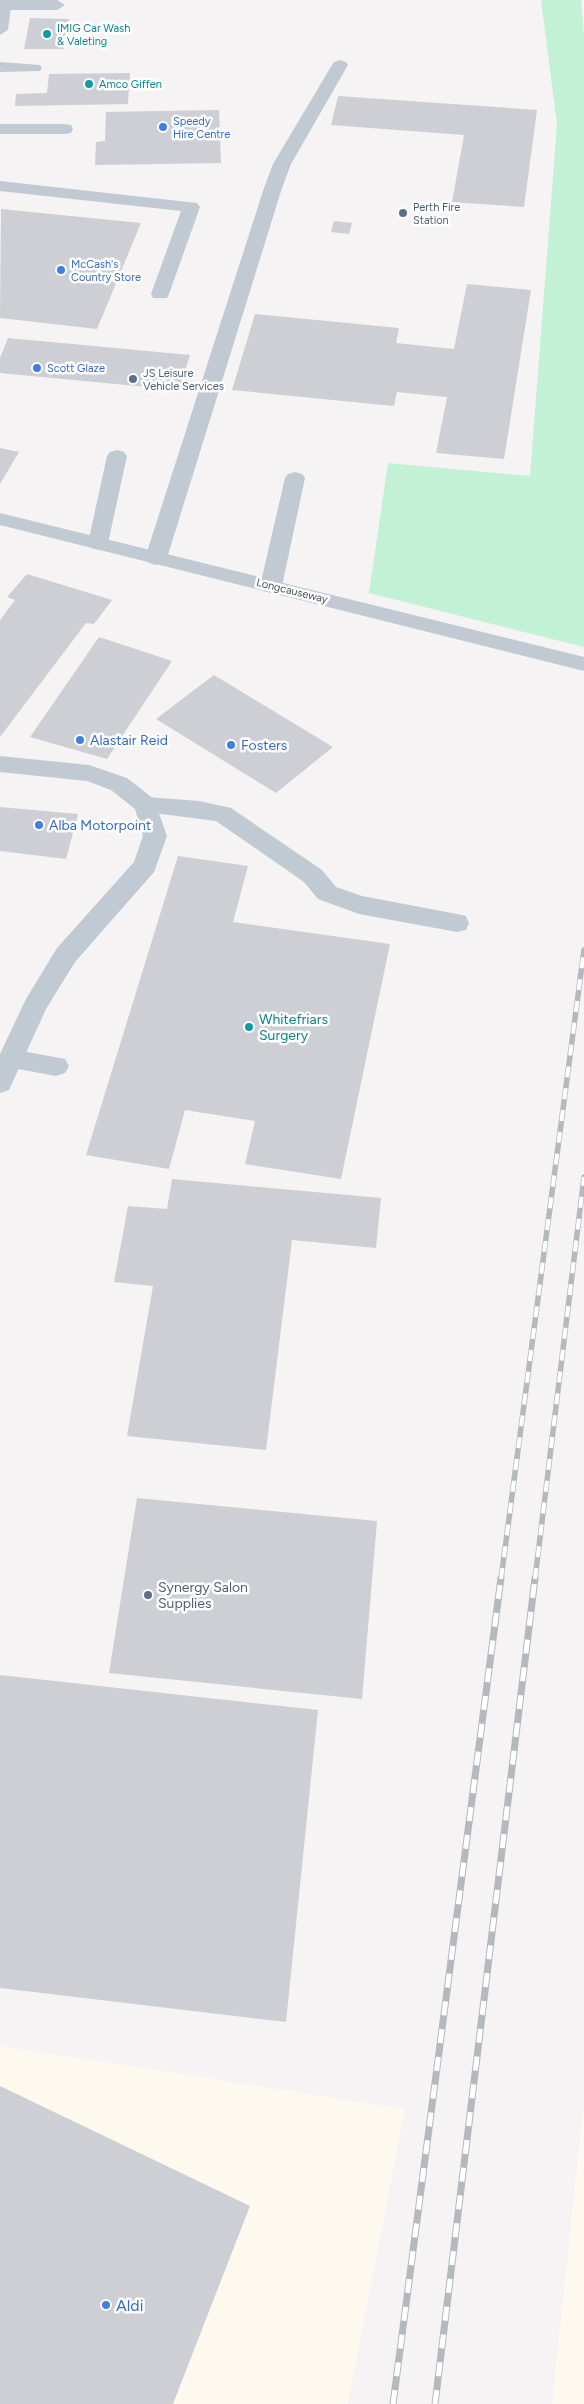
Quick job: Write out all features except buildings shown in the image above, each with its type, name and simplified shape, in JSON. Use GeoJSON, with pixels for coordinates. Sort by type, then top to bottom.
{"type":"FeatureCollection","features":[{"type":"Feature","properties":{"kind":"street"},"geometry":{"type":"LineString","coordinates":[[0,30],[3,2],[57,5]]}},
{"type":"Feature","properties":{"kind":"street"},"geometry":{"type":"LineString","coordinates":[[156,558],[273,188],[282,164],[340,65]]}},
{"type":"Feature","properties":{"kind":"street"},"geometry":{"type":"LineString","coordinates":[[0,68],[34,68]]}},
{"type":"Feature","properties":{"kind":"street"},"geometry":{"type":"LineString","coordinates":[[0,129],[65,129]]}},
{"type":"Feature","properties":{"kind":"street"},"geometry":{"type":"LineString","coordinates":[[0,186],[191,207],[160,294]]}},
{"type":"Feature","properties":{"kind":"street"},"geometry":{"type":"LineString","coordinates":[[98,543],[117,456]]}},
{"type":"Feature","properties":{"kind":"street"},"geometry":{"type":"LineString","coordinates":[[271,586],[295,478]]}},
{"type":"Feature","properties":{"kind":"street","name":"Longcauseway"},"geometry":{"type":"LineString","coordinates":[[0,519],[584,664]]}},
{"type":"Feature","properties":{"kind":"street"},"geometry":{"type":"LineString","coordinates":[[0,764],[89,774],[119,784],[146,805],[199,809],[223,814],[313,876],[328,893],[359,905],[456,922]]}},
{"type":"Feature","properties":{"kind":"street"},"geometry":{"type":"LineString","coordinates":[[0,1083],[35,1006],[66,955],[145,866],[155,836],[146,805]]}},
{"type":"Feature","properties":{"kind":"street"},"geometry":{"type":"LineString","coordinates":[[11,1059],[56,1066]]}},
{"type":"Feature","properties":{"kind":"shaded area"},"geometry":{"type":"Polygon","coordinates":[[[0,2046],[405,2109],[348,2404],[0,2404],[0,2046]]]}},
{"type":"Feature","properties":{"kind":"shaded area"},"geometry":{"type":"Polygon","coordinates":[[[584,2100],[584,2404],[552,2404],[584,2100]]]}},
{"type":"Feature","properties":{"kind":"green space"},"geometry":{"type":"Polygon","coordinates":[[[541,0],[581,0],[584,35],[584,647],[369,593],[388,463],[530,476],[557,124],[541,0]]]}},
{"type":"Feature","properties":{"kind":"railway"},"geometry":{"type":"LineString","coordinates":[[501,1579],[584,950]]}},
{"type":"Feature","properties":{"kind":"railway"},"geometry":{"type":"LineString","coordinates":[[535,1579],[584,1177]]}},
{"type":"Feature","properties":{"kind":"railway"},"geometry":{"type":"LineString","coordinates":[[393,2404],[501,1578]]}},
{"type":"Feature","properties":{"kind":"railway"},"geometry":{"type":"LineString","coordinates":[[435,2404],[535,1578]]}},
{"type":"Feature","properties":{"kind":"place","name":"IMIG Car Wash & Valeting"},"geometry":{"type":"Point","coordinates":[47,34]}},
{"type":"Feature","properties":{"kind":"place","name":"Amco Giffen"},"geometry":{"type":"Point","coordinates":[89,84]}},
{"type":"Feature","properties":{"kind":"place","name":"Speedy Hire Centre"},"geometry":{"type":"Point","coordinates":[163,127]}},
{"type":"Feature","properties":{"kind":"place","name":"Perth Fire Station"},"geometry":{"type":"Point","coordinates":[403,213]}},
{"type":"Feature","properties":{"kind":"place","name":"McCash's Country Store"},"geometry":{"type":"Point","coordinates":[61,270]}},
{"type":"Feature","properties":{"kind":"place","name":"Scott Glaze"},"geometry":{"type":"Point","coordinates":[37,368]}},
{"type":"Feature","properties":{"kind":"place","name":"JS Leisure Vehicle Services"},"geometry":{"type":"Point","coordinates":[133,379]}},
{"type":"Feature","properties":{"kind":"place","name":"Alastair Reid"},"geometry":{"type":"Point","coordinates":[80,740]}},
{"type":"Feature","properties":{"kind":"place","name":"Fosters"},"geometry":{"type":"Point","coordinates":[231,745]}},
{"type":"Feature","properties":{"kind":"place","name":"Alba Motorpoint"},"geometry":{"type":"Point","coordinates":[39,825]}},
{"type":"Feature","properties":{"kind":"place","name":"Whitefriars Surgery"},"geometry":{"type":"Point","coordinates":[249,1027]}},
{"type":"Feature","properties":{"kind":"place","name":"Synergy Salon Supplies"},"geometry":{"type":"Point","coordinates":[148,1595]}},
{"type":"Feature","properties":{"kind":"place","name":"Aldi"},"geometry":{"type":"Point","coordinates":[106,2305]}}]}
